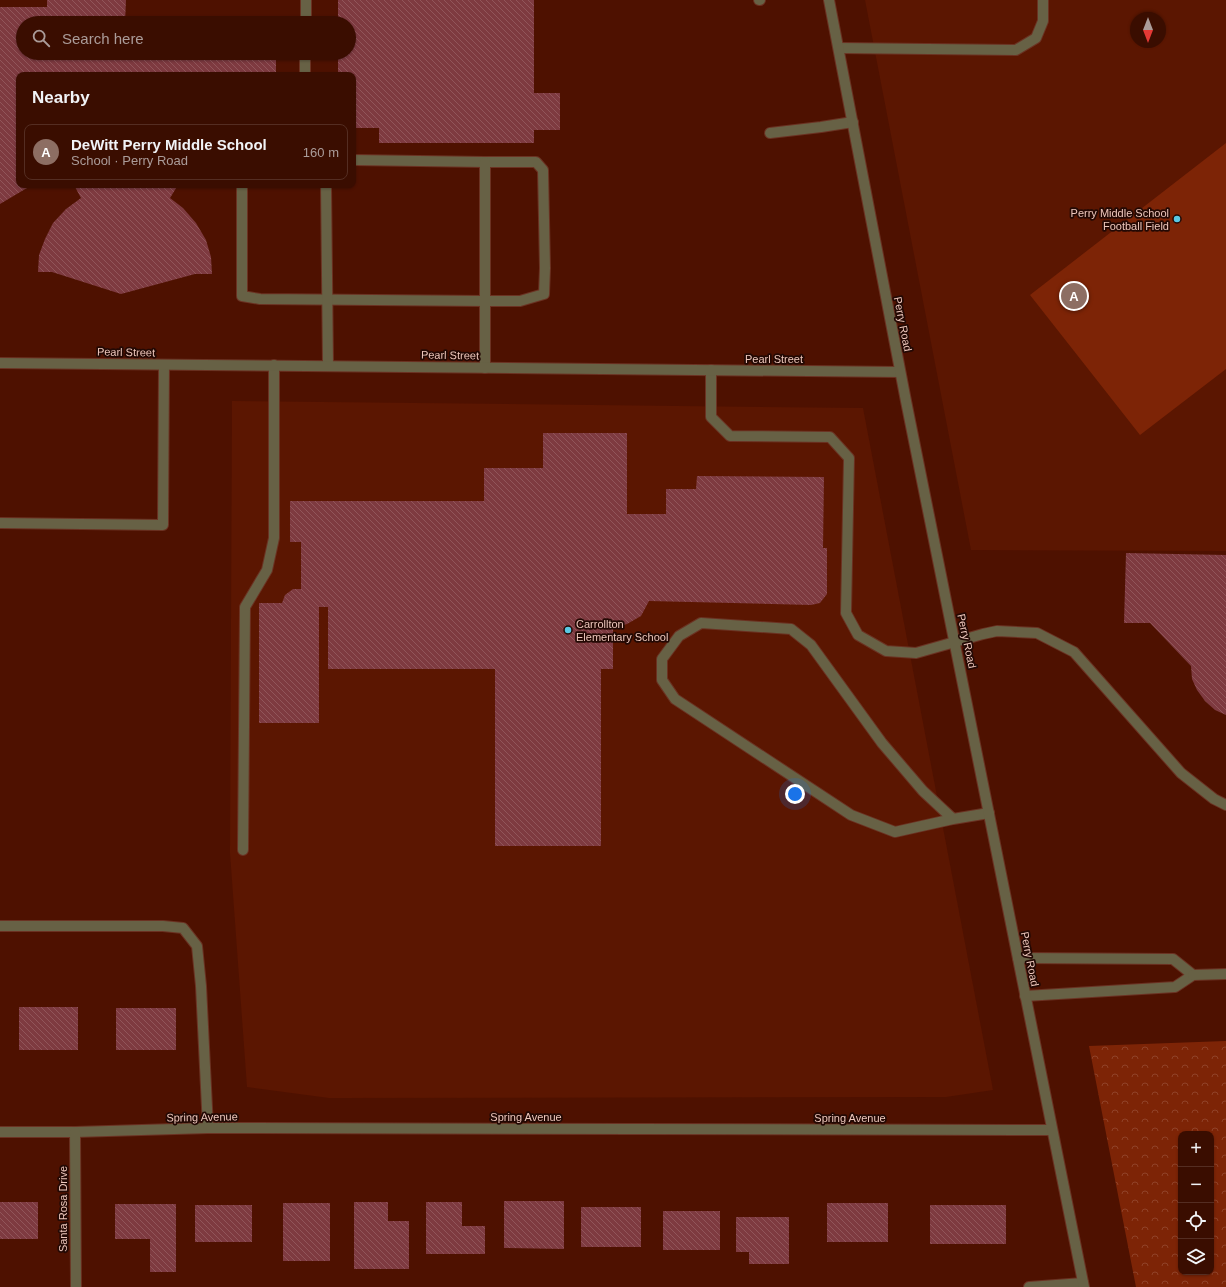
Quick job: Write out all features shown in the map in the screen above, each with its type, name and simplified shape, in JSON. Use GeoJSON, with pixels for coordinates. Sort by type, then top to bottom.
{"type":"FeatureCollection","features":[{"type":"Feature","properties":{"kind":"street"},"geometry":{"type":"LineString","coordinates":[[306,0],[306,16]]}},
{"type":"Feature","properties":{"kind":"street","name":"Perry Road"},"geometry":{"type":"LineString","coordinates":[[829,0],[900,372],[1084,1285]]}},
{"type":"Feature","properties":{"kind":"street"},"geometry":{"type":"LineString","coordinates":[[839,48],[1016,50],[1036,38],[1043,21],[1043,0]]}},
{"type":"Feature","properties":{"kind":"street"},"geometry":{"type":"LineString","coordinates":[[305,60],[305,72]]}},
{"type":"Feature","properties":{"kind":"street"},"geometry":{"type":"LineString","coordinates":[[770,133],[853,122]]}},
{"type":"Feature","properties":{"kind":"street"},"geometry":{"type":"LineString","coordinates":[[242,188],[242,296],[260,299],[520,301],[544,294],[545,268],[543,170],[536,162],[356,160]]}},
{"type":"Feature","properties":{"kind":"street"},"geometry":{"type":"LineString","coordinates":[[485,162],[485,368]]}},
{"type":"Feature","properties":{"kind":"street"},"geometry":{"type":"LineString","coordinates":[[326,188],[328,366]]}},
{"type":"Feature","properties":{"kind":"street","name":"Pearl Street"},"geometry":{"type":"LineString","coordinates":[[0,363],[900,372]]}},
{"type":"Feature","properties":{"kind":"street"},"geometry":{"type":"LineString","coordinates":[[0,523],[163,525],[164,365]]}},
{"type":"Feature","properties":{"kind":"street"},"geometry":{"type":"LineString","coordinates":[[243,850],[245,607],[267,570],[274,538],[274,365]]}},
{"type":"Feature","properties":{"kind":"street"},"geometry":{"type":"LineString","coordinates":[[711,370],[710,417],[730,436],[830,437],[849,458],[846,613],[858,635],[886,651],[916,653],[998,631],[1038,632],[1074,652],[1181,772],[1214,799],[1226,805]]}},
{"type":"Feature","properties":{"kind":"street"},"geometry":{"type":"LineString","coordinates":[[953,819],[922,791],[882,743],[811,645],[791,629],[701,623],[679,636],[662,659],[662,680],[675,699],[851,815],[895,832],[953,819],[989,813]]}},
{"type":"Feature","properties":{"kind":"street"},"geometry":{"type":"LineString","coordinates":[[0,926],[163,926],[184,928],[197,946],[201,986],[208,1128]]}},
{"type":"Feature","properties":{"kind":"street"},"geometry":{"type":"LineString","coordinates":[[1018,958],[1173,959],[1193,974]]}},
{"type":"Feature","properties":{"kind":"street"},"geometry":{"type":"LineString","coordinates":[[1025,996],[1175,987],[1193,974],[1226,974]]}},
{"type":"Feature","properties":{"kind":"street","name":"Spring Avenue"},"geometry":{"type":"LineString","coordinates":[[0,1132],[75,1132],[208,1128],[1052,1130]]}},
{"type":"Feature","properties":{"kind":"street","name":"Santa Rosa Drive"},"geometry":{"type":"LineString","coordinates":[[75,1132],[76,1287]]}},
{"type":"Feature","properties":{"kind":"street"},"geometry":{"type":"LineString","coordinates":[[1029,1287],[1084,1285]]}},
{"type":"Feature","properties":{"kind":"shaded area"},"geometry":{"type":"Polygon","coordinates":[[[865,0],[1226,0],[1226,551],[971,550],[865,0]]]}},
{"type":"Feature","properties":{"kind":"shaded area","name":"Carrollton Elementary School"},"geometry":{"type":"Polygon","coordinates":[[[232,401],[863,408],[993,1090],[946,1097],[329,1098],[247,1087],[230,853],[232,401]]]}},
{"type":"Feature","properties":{"kind":"green space","name":"Perry Middle School Football Field"},"geometry":{"type":"Polygon","coordinates":[[[1226,143],[1226,369],[1140,435],[1030,295],[1226,143]]]}},
{"type":"Feature","properties":{"kind":"green space"},"geometry":{"type":"Polygon","coordinates":[[[1226,1041],[1226,1287],[1136,1287],[1089,1046],[1226,1041]]]}},
{"type":"Feature","properties":{"kind":"building"},"geometry":{"type":"Polygon","coordinates":[[[47,0],[126,0],[125,16],[16,16],[16,60],[276,60],[276,72],[16,72],[16,188],[27,188],[0,204],[0,7],[47,7],[47,0]]]}},
{"type":"Feature","properties":{"kind":"building"},"geometry":{"type":"Polygon","coordinates":[[[338,0],[534,0],[534,93],[560,93],[560,130],[534,130],[534,143],[379,143],[379,128],[356,128],[356,72],[338,72],[338,60],[356,60],[356,16],[338,16],[338,0]]]}},
{"type":"Feature","properties":{"kind":"building"},"geometry":{"type":"Polygon","coordinates":[[[76,188],[176,188],[170,198],[183,208],[196,223],[206,240],[211,257],[212,274],[195,274],[121,294],[52,272],[38,272],[39,255],[53,223],[66,209],[81,198],[76,188]]]}},
{"type":"Feature","properties":{"kind":"building"},"geometry":{"type":"Polygon","coordinates":[[[543,433],[627,433],[627,514],[666,514],[666,489],[696,489],[697,476],[824,477],[823,548],[827,548],[827,594],[820,603],[811,605],[649,601],[641,616],[627,624],[613,628],[613,669],[601,669],[601,846],[495,846],[495,669],[328,669],[328,607],[319,607],[319,723],[259,723],[259,603],[282,603],[285,595],[293,589],[301,589],[301,542],[290,542],[290,501],[484,501],[484,468],[543,468],[543,433]]]}},
{"type":"Feature","properties":{"kind":"building"},"geometry":{"type":"Polygon","coordinates":[[[1126,553],[1226,555],[1226,715],[1215,710],[1205,701],[1197,690],[1192,679],[1191,666],[1150,623],[1124,623],[1126,553]]]}},
{"type":"Feature","properties":{"kind":"building"},"geometry":{"type":"Polygon","coordinates":[[[19,1007],[78,1007],[78,1050],[19,1050],[19,1007]]]}},
{"type":"Feature","properties":{"kind":"building"},"geometry":{"type":"Polygon","coordinates":[[[116,1008],[176,1008],[176,1050],[116,1050],[116,1008]]]}},
{"type":"Feature","properties":{"kind":"building"},"geometry":{"type":"Polygon","coordinates":[[[504,1201],[564,1201],[564,1249],[504,1248],[504,1201]]]}},
{"type":"Feature","properties":{"kind":"building"},"geometry":{"type":"Polygon","coordinates":[[[0,1202],[38,1202],[38,1239],[0,1239],[0,1202]]]}},
{"type":"Feature","properties":{"kind":"building"},"geometry":{"type":"Polygon","coordinates":[[[354,1202],[388,1202],[388,1221],[409,1221],[409,1269],[354,1269],[354,1202]]]}},
{"type":"Feature","properties":{"kind":"building"},"geometry":{"type":"Polygon","coordinates":[[[426,1202],[462,1202],[462,1226],[485,1226],[485,1254],[426,1254],[426,1202]]]}},
{"type":"Feature","properties":{"kind":"building"},"geometry":{"type":"Polygon","coordinates":[[[283,1203],[330,1203],[330,1261],[283,1261],[283,1203]]]}},
{"type":"Feature","properties":{"kind":"building"},"geometry":{"type":"Polygon","coordinates":[[[827,1203],[888,1203],[888,1242],[827,1242],[827,1203]]]}},
{"type":"Feature","properties":{"kind":"building"},"geometry":{"type":"Polygon","coordinates":[[[115,1204],[176,1204],[176,1272],[150,1272],[150,1239],[115,1239],[115,1204]]]}},
{"type":"Feature","properties":{"kind":"building"},"geometry":{"type":"Polygon","coordinates":[[[195,1205],[252,1205],[252,1242],[195,1242],[195,1205]]]}},
{"type":"Feature","properties":{"kind":"building"},"geometry":{"type":"Polygon","coordinates":[[[930,1205],[1006,1205],[1006,1244],[930,1244],[930,1205]]]}},
{"type":"Feature","properties":{"kind":"building"},"geometry":{"type":"Polygon","coordinates":[[[581,1207],[641,1207],[641,1247],[581,1247],[581,1207]]]}},
{"type":"Feature","properties":{"kind":"building"},"geometry":{"type":"Polygon","coordinates":[[[663,1211],[720,1211],[720,1250],[663,1250],[663,1211]]]}},
{"type":"Feature","properties":{"kind":"building"},"geometry":{"type":"Polygon","coordinates":[[[736,1217],[789,1217],[789,1264],[749,1264],[749,1252],[736,1252],[736,1217]]]}},
{"type":"Feature","properties":{"kind":"place","name":"Perry Middle School Football Field"},"geometry":{"type":"Point","coordinates":[1177,219]}},
{"type":"Feature","properties":{"kind":"place","name":"DeWitt Perry Middle School"},"geometry":{"type":"Point","coordinates":[1074,296]}},
{"type":"Feature","properties":{"kind":"place","name":"Carrollton Elementary School"},"geometry":{"type":"Point","coordinates":[568,630]}}]}
